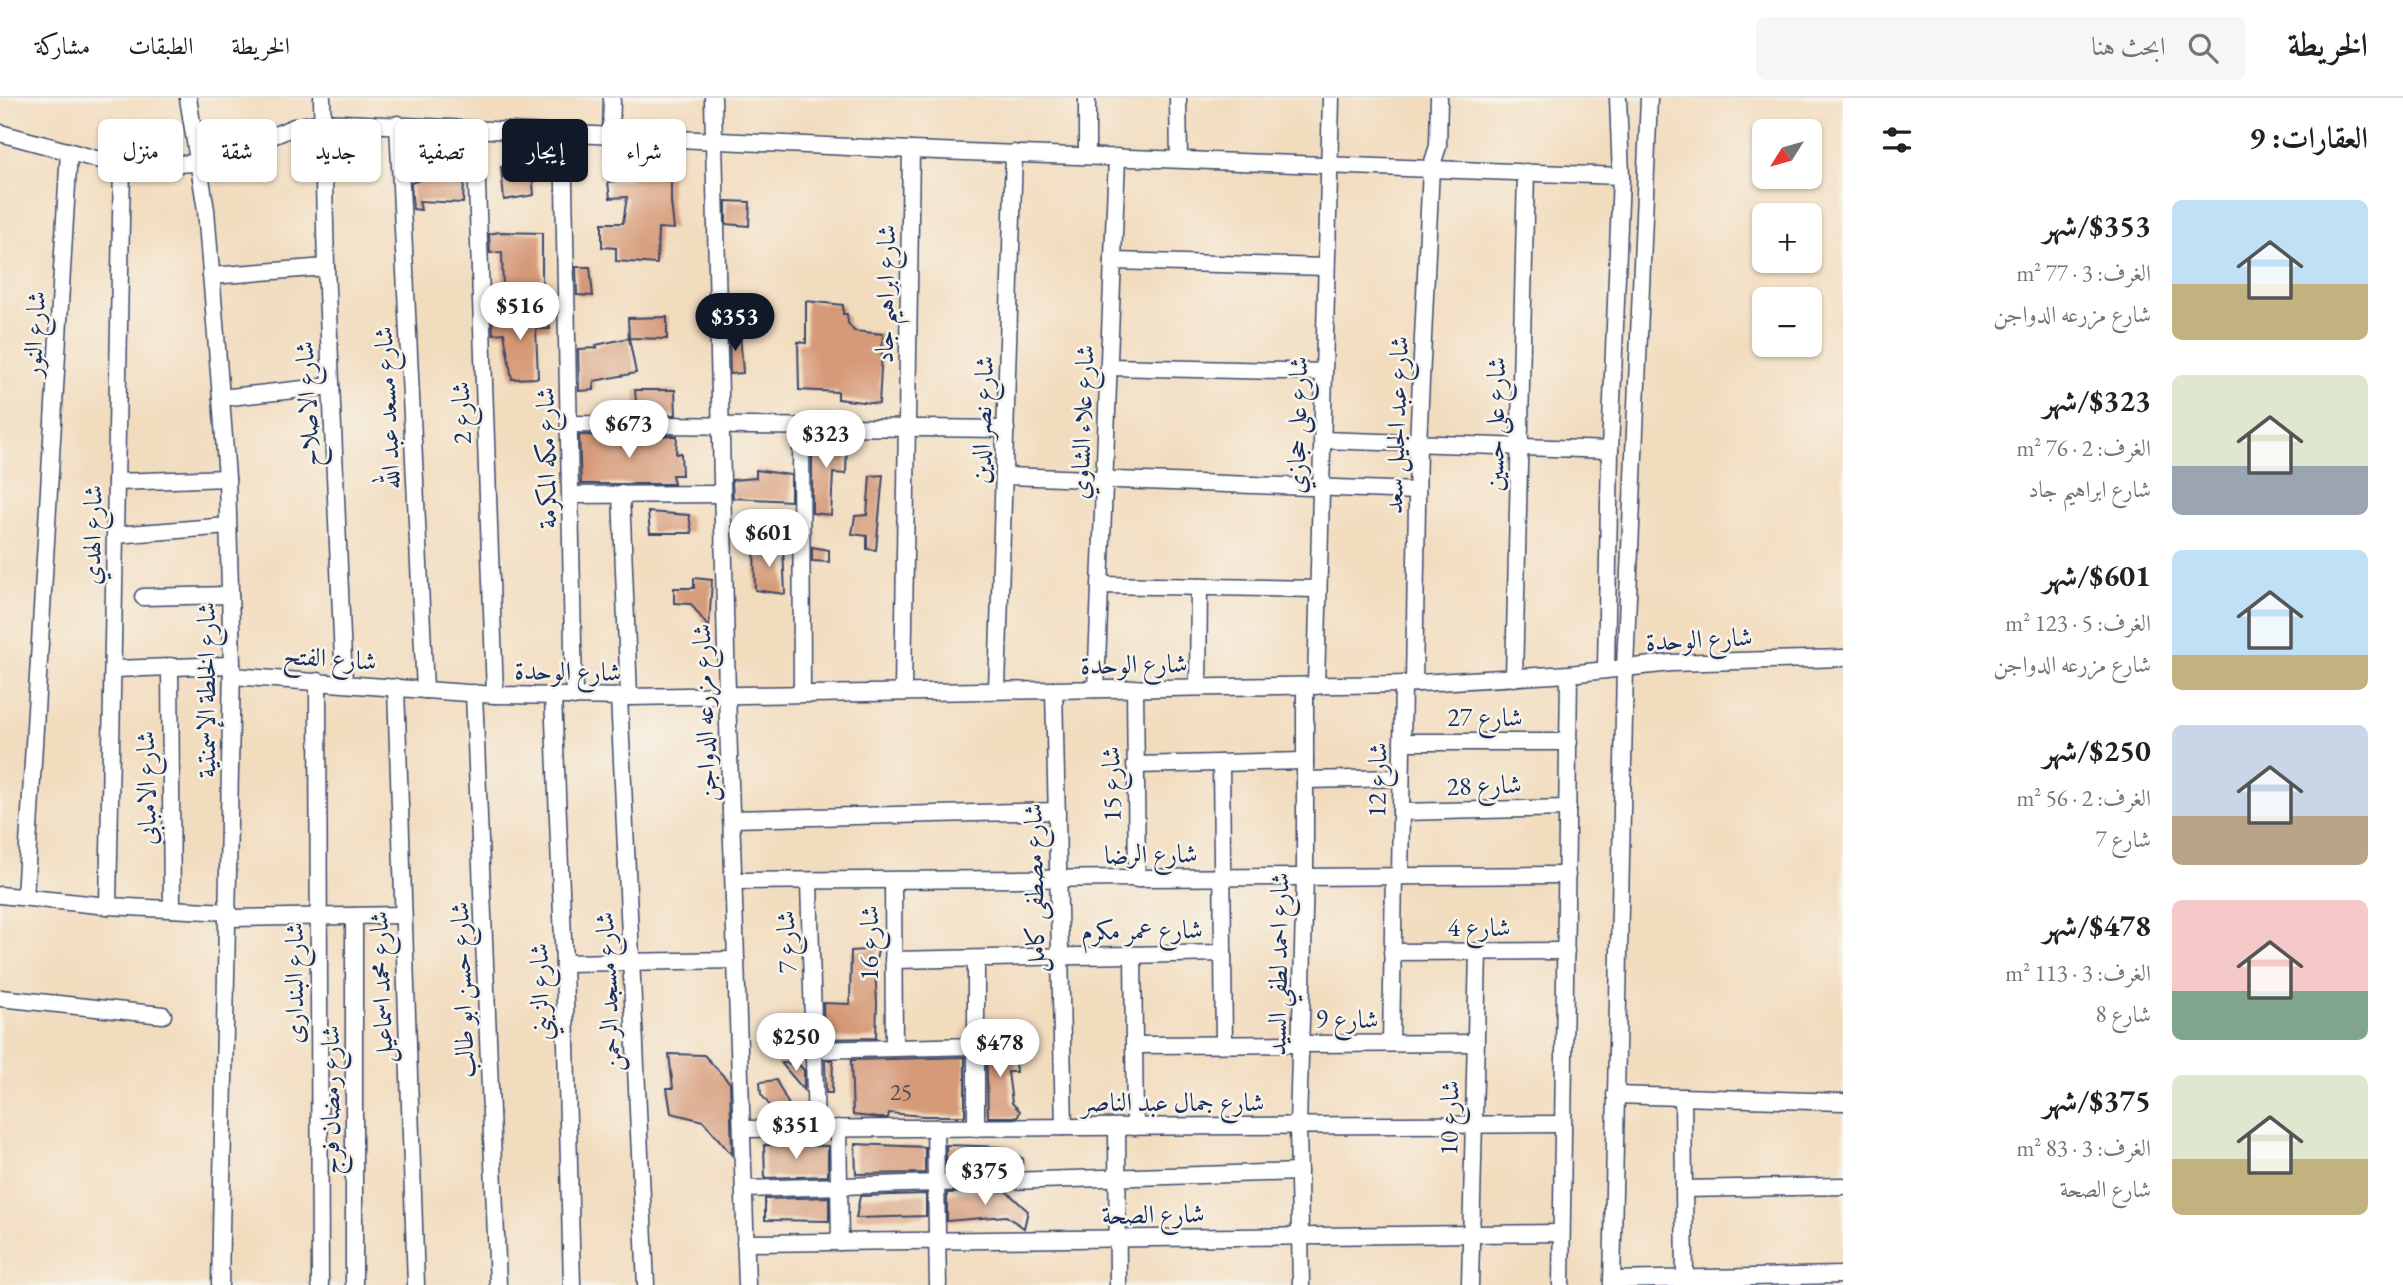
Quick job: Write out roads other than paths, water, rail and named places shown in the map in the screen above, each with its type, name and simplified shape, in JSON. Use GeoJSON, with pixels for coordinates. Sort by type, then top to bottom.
{"type":"FeatureCollection","features":[{"type":"Feature","properties":{"kind":"street","name":"شارع الخلطة الإسمنتية"},"geometry":{"type":"LineString","coordinates":[[188,98],[197,163]]}},
{"type":"Feature","properties":{"kind":"street","name":"شارع الاصلاح"},"geometry":{"type":"LineString","coordinates":[[321,119],[322,98]]}},
{"type":"Feature","properties":{"kind":"street"},"geometry":{"type":"LineString","coordinates":[[611,119],[612,98]]}},
{"type":"Feature","properties":{"kind":"street","name":"شارع مزرعه الدواجن"},"geometry":{"type":"LineString","coordinates":[[713,98],[727,694],[747,1285]]}},
{"type":"Feature","properties":{"kind":"street"},"geometry":{"type":"LineString","coordinates":[[1087,98],[1087,156]]}},
{"type":"Feature","properties":{"kind":"street"},"geometry":{"type":"LineString","coordinates":[[1178,98],[1179,159]]}},
{"type":"Feature","properties":{"kind":"street","name":"شارع على حجازي"},"geometry":{"type":"LineString","coordinates":[[1311,686],[1318,589],[1331,98]]}},
{"type":"Feature","properties":{"kind":"street","name":"شارع عبد الجليل سعد"},"geometry":{"type":"LineString","coordinates":[[1408,684],[1431,168],[1438,146],[1439,98]]}},
{"type":"Feature","properties":{"kind":"street"},"geometry":{"type":"LineString","coordinates":[[1606,669],[1610,450],[1621,176],[1618,98]]}},
{"type":"Feature","properties":{"kind":"street"},"geometry":{"type":"LineString","coordinates":[[1649,98],[1625,668],[1612,1282],[1685,1279],[1778,1281],[1843,1275]]}},
{"type":"Feature","properties":{"kind":"street"},"geometry":{"type":"LineString","coordinates":[[0,133],[98,159]]}},
{"type":"Feature","properties":{"kind":"street"},"geometry":{"type":"LineString","coordinates":[[686,139],[911,150],[1621,176]]}},
{"type":"Feature","properties":{"kind":"street","name":"شارع ابراهيم جاد"},"geometry":{"type":"LineString","coordinates":[[903,691],[911,150]]}},
{"type":"Feature","properties":{"kind":"street","name":"شارع النور"},"geometry":{"type":"LineString","coordinates":[[25,897],[69,151]]}},
{"type":"Feature","properties":{"kind":"street","name":"شارع نصر الدين"},"geometry":{"type":"LineString","coordinates":[[997,689],[1014,153]]}},
{"type":"Feature","properties":{"kind":"street","name":"شارع علاء الشاوي"},"geometry":{"type":"LineString","coordinates":[[1097,689],[1117,157]]}},
{"type":"Feature","properties":{"kind":"street"},"geometry":{"type":"LineString","coordinates":[[183,164],[197,163]]}},
{"type":"Feature","properties":{"kind":"street","name":"شارع على حسين"},"geometry":{"type":"LineString","coordinates":[[1514,678],[1526,172]]}},
{"type":"Feature","properties":{"kind":"street","name":"شارع الهدي"},"geometry":{"type":"LineString","coordinates":[[108,906],[122,182]]}},
{"type":"Feature","properties":{"kind":"street","name":"شارع الخلطة الإسمنتية"},"geometry":{"type":"LineString","coordinates":[[201,182],[206,210],[227,478],[232,670],[220,1285]]}},
{"type":"Feature","properties":{"kind":"street","name":"شارع الاصلاح"},"geometry":{"type":"LineString","coordinates":[[323,182],[344,683]]}},
{"type":"Feature","properties":{"kind":"street","name":"شارع مسعد عبد الله"},"geometry":{"type":"LineString","coordinates":[[401,182],[425,690]]}},
{"type":"Feature","properties":{"kind":"street","name":"شارع 2"},"geometry":{"type":"LineString","coordinates":[[477,182],[495,695]]}},
{"type":"Feature","properties":{"kind":"street","name":"شارع مكه المكرمة"},"geometry":{"type":"LineString","coordinates":[[564,182],[574,696]]}},
{"type":"Feature","properties":{"kind":"street"},"geometry":{"type":"LineString","coordinates":[[1113,261],[1326,267]]}},
{"type":"Feature","properties":{"kind":"street"},"geometry":{"type":"LineString","coordinates":[[211,276],[326,267]]}},
{"type":"Feature","properties":{"kind":"street"},"geometry":{"type":"LineString","coordinates":[[1109,367],[1323,372]]}},
{"type":"Feature","properties":{"kind":"street"},"geometry":{"type":"LineString","coordinates":[[221,398],[331,386]]}},
{"type":"Feature","properties":{"kind":"street"},"geometry":{"type":"LineString","coordinates":[[570,424],[1006,429]]}},
{"type":"Feature","properties":{"kind":"street"},"geometry":{"type":"LineString","coordinates":[[801,427],[802,693]]}},
{"type":"Feature","properties":{"kind":"street"},"geometry":{"type":"LineString","coordinates":[[1322,440],[1610,450]]}},
{"type":"Feature","properties":{"kind":"street"},"geometry":{"type":"LineString","coordinates":[[1004,476],[1417,492]]}},
{"type":"Feature","properties":{"kind":"street"},"geometry":{"type":"LineString","coordinates":[[117,482],[227,478]]}},
{"type":"Feature","properties":{"kind":"street","name":"شارع مسجد الرحمن"},"geometry":{"type":"LineString","coordinates":[[621,494],[630,962],[646,1285]]}},
{"type":"Feature","properties":{"kind":"street"},"geometry":{"type":"LineString","coordinates":[[571,495],[722,494]]}},
{"type":"Feature","properties":{"kind":"street"},"geometry":{"type":"LineString","coordinates":[[116,534],[228,526]]}},
{"type":"Feature","properties":{"kind":"street"},"geometry":{"type":"LineString","coordinates":[[1100,585],[1318,589]]}},
{"type":"Feature","properties":{"kind":"street"},"geometry":{"type":"LineString","coordinates":[[1198,687],[1199,587]]}},
{"type":"Feature","properties":{"kind":"street"},"geometry":{"type":"LineString","coordinates":[[143,597],[230,595]]}},
{"type":"Feature","properties":{"kind":"street","name":"شارع الوحدة"},"geometry":{"type":"LineString","coordinates":[[425,690],[553,697],[1408,684],[1569,674],[1697,662],[1843,658]]}},
{"type":"Feature","properties":{"kind":"street","name":"شارع الفتح"},"geometry":{"type":"LineString","coordinates":[[114,669],[170,667],[232,670],[425,690]]}},
{"type":"Feature","properties":{"kind":"street","name":"شارع الامبابى"},"geometry":{"type":"LineString","coordinates":[[170,667],[172,909]]}},
{"type":"Feature","properties":{"kind":"street"},"geometry":{"type":"LineString","coordinates":[[1561,1285],[1569,674]]}},
{"type":"Feature","properties":{"kind":"street","name":"شارع البندارى"},"geometry":{"type":"LineString","coordinates":[[318,681],[320,1285]]}},
{"type":"Feature","properties":{"kind":"street","name":"شارع 12"},"geometry":{"type":"LineString","coordinates":[[1391,1043],[1392,953],[1401,812],[1402,742],[1408,684]]}},
{"type":"Feature","properties":{"kind":"street","name":"شارع احمد لطفي السيد"},"geometry":{"type":"LineString","coordinates":[[1301,1285],[1298,1126],[1305,877],[1305,761],[1311,686]]}},
{"type":"Feature","properties":{"kind":"street","name":"شارع محمد اسماعيل"},"geometry":{"type":"LineString","coordinates":[[396,687],[416,1285]]}},
{"type":"Feature","properties":{"kind":"street","name":"شارع 15"},"geometry":{"type":"LineString","coordinates":[[1135,688],[1137,879]]}},
{"type":"Feature","properties":{"kind":"street","name":"شارع مصطفى كامل"},"geometry":{"type":"LineString","coordinates":[[1054,690],[1064,1127]]}},
{"type":"Feature","properties":{"kind":"street","name":"شارع حسن ابو طالب"},"geometry":{"type":"LineString","coordinates":[[474,693],[498,1285]]}},
{"type":"Feature","properties":{"kind":"street","name":"شارع الزيني"},"geometry":{"type":"LineString","coordinates":[[553,697],[564,963],[572,1285]]}},
{"type":"Feature","properties":{"kind":"street","name":"شارع 27"},"geometry":{"type":"LineString","coordinates":[[1402,742],[1569,742]]}},
{"type":"Feature","properties":{"kind":"street"},"geometry":{"type":"LineString","coordinates":[[1135,765],[1305,761]]}},
{"type":"Feature","properties":{"kind":"street"},"geometry":{"type":"LineString","coordinates":[[1221,763],[1224,1044]]}},
{"type":"Feature","properties":{"kind":"street"},"geometry":{"type":"LineString","coordinates":[[1305,780],[1401,778]]}},
{"type":"Feature","properties":{"kind":"street","name":"شارع 28"},"geometry":{"type":"LineString","coordinates":[[1401,812],[1568,808]]}},
{"type":"Feature","properties":{"kind":"street"},"geometry":{"type":"LineString","coordinates":[[733,819],[1057,811]]}},
{"type":"Feature","properties":{"kind":"street","name":"شارع الرضا"},"geometry":{"type":"LineString","coordinates":[[735,881],[1567,875]]}},
{"type":"Feature","properties":{"kind":"street","name":"شارع 7"},"geometry":{"type":"LineString","coordinates":[[809,881],[816,1128]]}},
{"type":"Feature","properties":{"kind":"street","name":"شارع 16"},"geometry":{"type":"LineString","coordinates":[[893,881],[894,1048]]}},
{"type":"Feature","properties":{"kind":"street"},"geometry":{"type":"LineString","coordinates":[[0,895],[229,915],[403,915]]}},
{"type":"Feature","properties":{"kind":"street","name":"شارع رمضان فرج"},"geometry":{"type":"LineString","coordinates":[[354,916],[354,1285]]}},
{"type":"Feature","properties":{"kind":"street","name":"شارع 4"},"geometry":{"type":"LineString","coordinates":[[1392,953],[1566,951]]}},
{"type":"Feature","properties":{"kind":"street","name":"شارع 10"},"geometry":{"type":"LineString","coordinates":[[1470,1285],[1478,952]]}},
{"type":"Feature","properties":{"kind":"street","name":"شارع عمر مكرم"},"geometry":{"type":"LineString","coordinates":[[893,961],[1223,953]]}},
{"type":"Feature","properties":{"kind":"street"},"geometry":{"type":"LineString","coordinates":[[1133,955],[1135,1127]]}},
{"type":"Feature","properties":{"kind":"street"},"geometry":{"type":"LineString","coordinates":[[976,959],[976,1128]]}},
{"type":"Feature","properties":{"kind":"street"},"geometry":{"type":"LineString","coordinates":[[564,963],[736,960]]}},
{"type":"Feature","properties":{"kind":"street"},"geometry":{"type":"LineString","coordinates":[[0,998],[163,1015]]}},
{"type":"Feature","properties":{"kind":"street","name":"شارع 9"},"geometry":{"type":"LineString","coordinates":[[1135,1045],[1476,1043]]}},
{"type":"Feature","properties":{"kind":"street"},"geometry":{"type":"LineString","coordinates":[[814,1050],[976,1046]]}},
{"type":"Feature","properties":{"kind":"street"},"geometry":{"type":"LineString","coordinates":[[1615,1095],[1843,1102]]}},
{"type":"Feature","properties":{"kind":"street"},"geometry":{"type":"LineString","coordinates":[[1683,1097],[1685,1279]]}},
{"type":"Feature","properties":{"kind":"street","name":"شارع جمال عبد الناصر"},"geometry":{"type":"LineString","coordinates":[[742,1129],[1562,1124]]}},
{"type":"Feature","properties":{"kind":"street"},"geometry":{"type":"LineString","coordinates":[[838,1128],[840,1242]]}},
{"type":"Feature","properties":{"kind":"street"},"geometry":{"type":"LineString","coordinates":[[935,1128],[938,1285]]}},
{"type":"Feature","properties":{"kind":"street"},"geometry":{"type":"LineString","coordinates":[[1117,1128],[1118,1285]]}},
{"type":"Feature","properties":{"kind":"street"},"geometry":{"type":"LineString","coordinates":[[744,1189],[1299,1172]]}},
{"type":"Feature","properties":{"kind":"street"},"geometry":{"type":"LineString","coordinates":[[1684,1189],[1843,1186]]}},
{"type":"Feature","properties":{"kind":"street","name":"شارع الصحة"},"geometry":{"type":"LineString","coordinates":[[745,1243],[1561,1233]]}}]}
